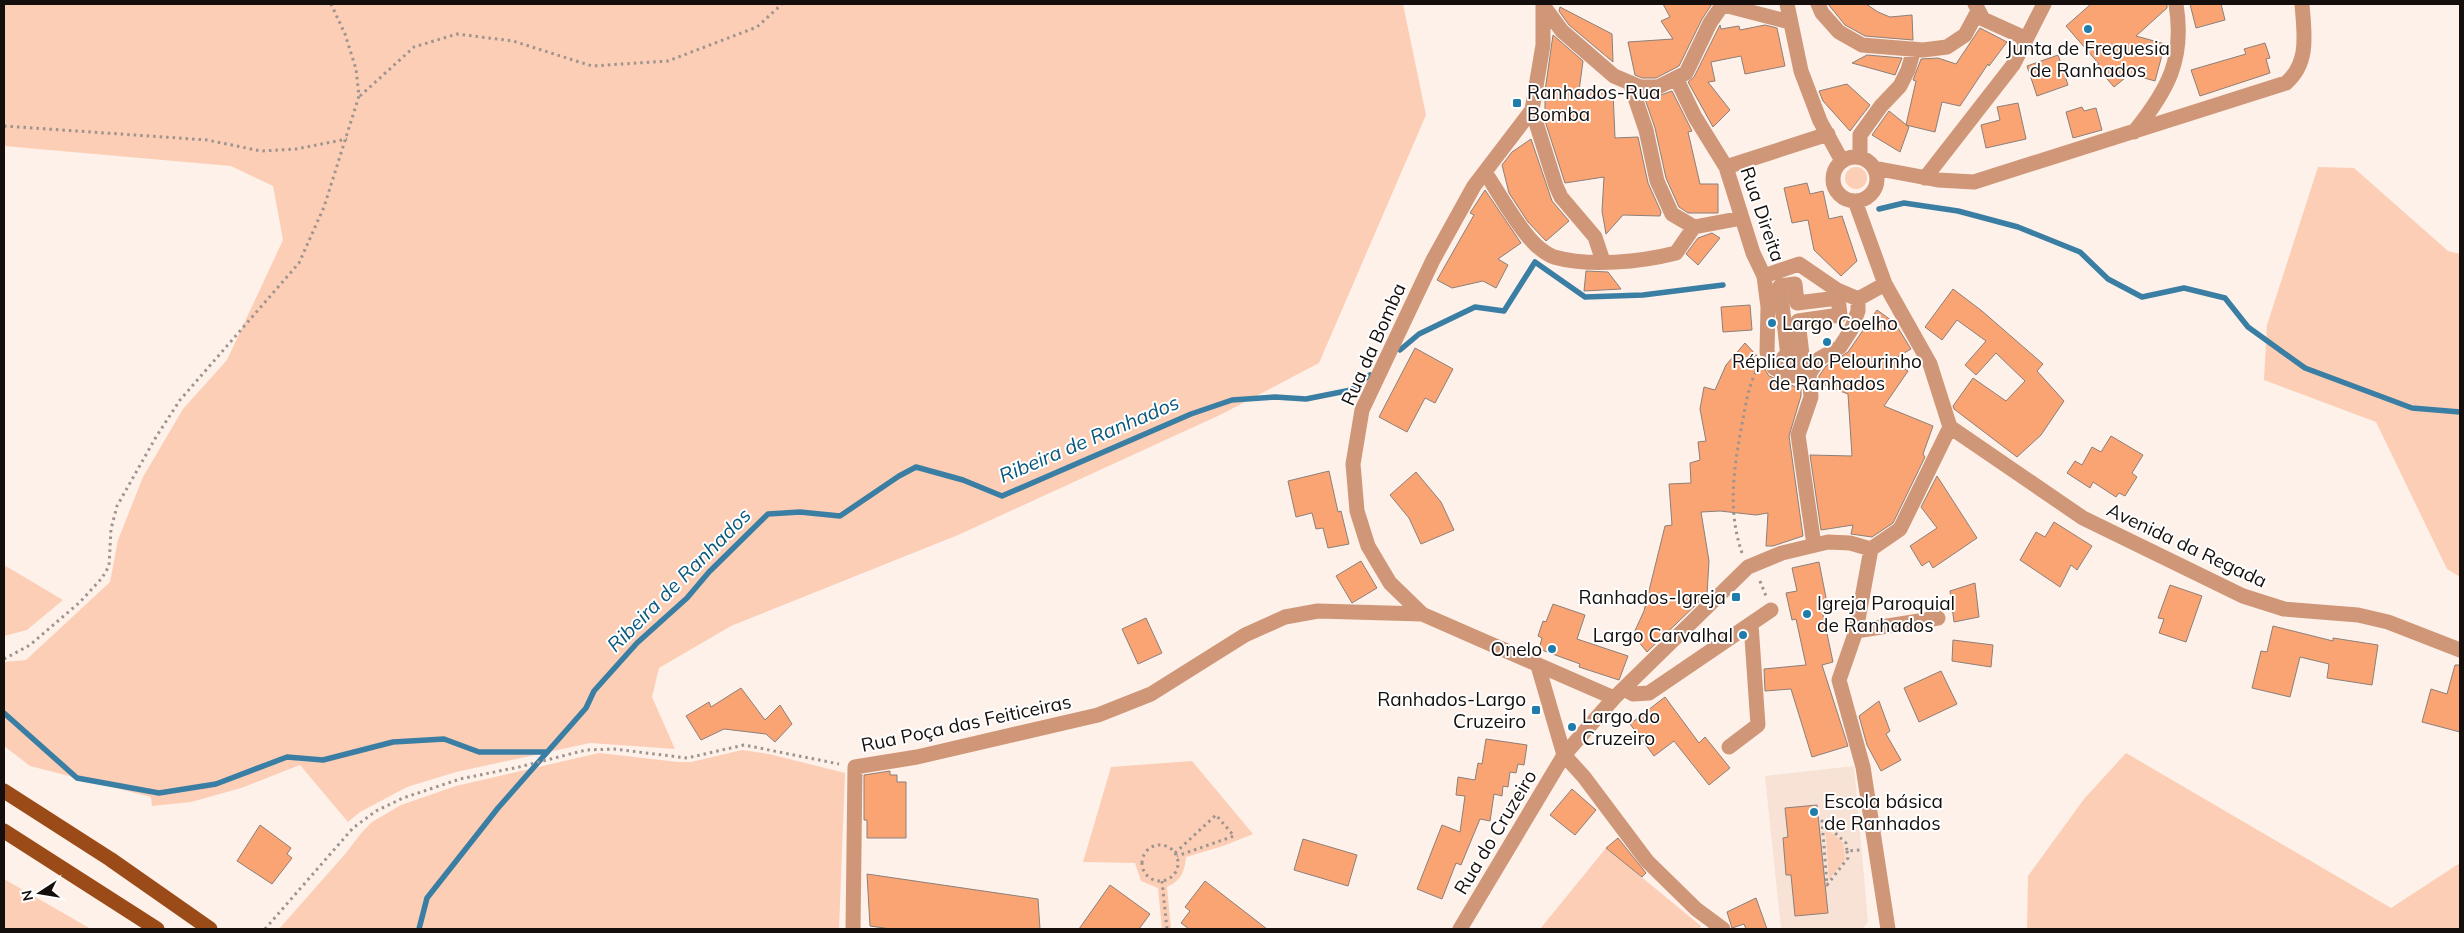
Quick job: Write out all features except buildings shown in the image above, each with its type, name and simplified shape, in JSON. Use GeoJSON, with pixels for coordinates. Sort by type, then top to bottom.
{"type":"FeatureCollection","features":[{"type":"Feature","properties":{"kind":"main road"},"geometry":{"type":"LineString","coordinates":[[4,791],[110,859],[210,929]]}},
{"type":"Feature","properties":{"kind":"main road"},"geometry":{"type":"LineString","coordinates":[[4,831],[157,929]]}},
{"type":"Feature","properties":{"kind":"street"},"geometry":{"type":"LineString","coordinates":[[1786,4],[1801,71],[1828,134],[1842,161]]}},
{"type":"Feature","properties":{"kind":"street"},"geometry":{"type":"LineString","coordinates":[[1818,4],[1822,14],[1839,32],[1862,45],[1914,49],[1947,47],[1965,35],[1977,7]]}},
{"type":"Feature","properties":{"kind":"street"},"geometry":{"type":"LineString","coordinates":[[1925,178],[2013,65],[2025,38],[2044,4]]}},
{"type":"Feature","properties":{"kind":"street"},"geometry":{"type":"LineString","coordinates":[[2134,132],[2154,107],[2169,82],[2178,47],[2176,4]]}},
{"type":"Feature","properties":{"kind":"street"},"geometry":{"type":"LineString","coordinates":[[1874,168],[1925,178],[1974,182],[2286,83],[2296,74],[2303,61],[2305,44],[2302,4]]}},
{"type":"Feature","properties":{"kind":"street"},"geometry":{"type":"LineString","coordinates":[[1544,6],[1562,31],[1614,76],[1640,87],[1658,87],[1686,73],[1710,23],[1724,5],[1790,22]]}},
{"type":"Feature","properties":{"kind":"street","name":"Rua da Bomba"},"geometry":{"type":"LineString","coordinates":[[1544,6],[1543,45],[1532,110],[1474,186],[1434,260],[1362,410],[1354,464],[1357,511],[1368,546],[1390,584],[1422,614],[1538,666],[1619,694],[1648,693],[1771,610]]}},
{"type":"Feature","properties":{"kind":"street"},"geometry":{"type":"LineString","coordinates":[[1977,7],[1983,19],[2025,38]]}},
{"type":"Feature","properties":{"kind":"street"},"geometry":{"type":"LineString","coordinates":[[1860,157],[1860,135],[1881,106],[1900,86],[1908,70],[1914,49]]}},
{"type":"Feature","properties":{"kind":"street","name":"Rua Direita"},"geometry":{"type":"LineString","coordinates":[[1676,78],[1695,117],[1726,167],[1753,253],[1764,276],[1768,307],[1767,352]]}},
{"type":"Feature","properties":{"kind":"street"},"geometry":{"type":"LineString","coordinates":[[1630,83],[1646,130],[1657,181],[1672,214],[1694,227],[1742,218]]}},
{"type":"Feature","properties":{"kind":"street"},"geometry":{"type":"LineString","coordinates":[[1532,110],[1556,186],[1562,197],[1596,237],[1603,261]]}},
{"type":"Feature","properties":{"kind":"street"},"geometry":{"type":"LineString","coordinates":[[1726,167],[1828,134]]}},
{"type":"Feature","properties":{"kind":"street"},"geometry":{"type":"LineString","coordinates":[[1860,157],[1871,163],[1877,175],[1874,190],[1869,196],[1855,201],[1842,196],[1834,186],[1834,172],[1842,161],[1860,157]]}},
{"type":"Feature","properties":{"kind":"street"},"geometry":{"type":"LineString","coordinates":[[1485,172],[1532,242],[1552,257],[1576,260],[1632,261],[1676,253],[1685,243],[1694,227]]}},
{"type":"Feature","properties":{"kind":"street"},"geometry":{"type":"LineString","coordinates":[[1855,201],[1885,284],[1930,364],[1950,426],[1900,529],[1871,550],[1856,631],[1839,680],[1863,767],[1888,929]]}},
{"type":"Feature","properties":{"kind":"street"},"geometry":{"type":"LineString","coordinates":[[1764,276],[1799,264],[1837,290],[1858,299]]}},
{"type":"Feature","properties":{"kind":"street"},"geometry":{"type":"LineString","coordinates":[[1807,372],[1786,372],[1784,357],[1788,357],[1780,286],[1795,284],[1797,303],[1838,298],[1840,315],[1798,321],[1803,363],[1805,362],[1807,372],[1811,397],[1798,435],[1814,545]]}},
{"type":"Feature","properties":{"kind":"street"},"geometry":{"type":"LineString","coordinates":[[1858,299],[1885,284]]}},
{"type":"Feature","properties":{"kind":"street"},"geometry":{"type":"LineString","coordinates":[[1767,352],[1774,368],[1790,376],[1807,372],[1819,359],[1840,346],[1851,330],[1858,311],[1858,299]]}},
{"type":"Feature","properties":{"kind":"street","name":"Avenida da Regada"},"geometry":{"type":"LineString","coordinates":[[1950,426],[2083,518],[2243,596],[2284,609],[2358,615],[2380,620],[2436,639],[2460,650]]}},
{"type":"Feature","properties":{"kind":"street"},"geometry":{"type":"LineString","coordinates":[[1751,566],[1782,553],[1814,545],[1842,542],[1871,550]]}},
{"type":"Feature","properties":{"kind":"street","name":"Rua do Cruzeiro"},"geometry":{"type":"LineString","coordinates":[[1460,929],[1564,755],[1619,694],[1751,566]]}},
{"type":"Feature","properties":{"kind":"street","name":"Rua Poça das Feiticeiras"},"geometry":{"type":"LineString","coordinates":[[855,767],[917,757],[1098,715],[1151,694],[1245,635],[1285,617],[1318,611],[1422,614]]}},
{"type":"Feature","properties":{"kind":"street"},"geometry":{"type":"LineString","coordinates":[[1856,631],[1938,618]]}},
{"type":"Feature","properties":{"kind":"street"},"geometry":{"type":"LineString","coordinates":[[1729,747],[1758,725],[1751,624]]}},
{"type":"Feature","properties":{"kind":"street"},"geometry":{"type":"LineString","coordinates":[[1538,666],[1564,755],[1584,777],[1647,861],[1696,910],[1723,929]]}},
{"type":"Feature","properties":{"kind":"street"},"geometry":{"type":"LineString","coordinates":[[853,929],[855,767]]}},
{"type":"Feature","properties":{"kind":"path"},"geometry":{"type":"LineString","coordinates":[[4,659],[30,645],[80,602],[102,578],[109,566],[111,529],[117,506],[180,400],[299,263],[324,207],[359,96],[356,69],[331,4]]}},
{"type":"Feature","properties":{"kind":"path"},"geometry":{"type":"LineString","coordinates":[[359,96],[414,47],[458,34],[514,41],[592,66],[668,60],[757,27],[782,4]]}},
{"type":"Feature","properties":{"kind":"path"},"geometry":{"type":"LineString","coordinates":[[4,126],[207,140],[260,151],[296,150],[347,139]]}},
{"type":"Feature","properties":{"kind":"path"},"geometry":{"type":"LineString","coordinates":[[1767,352],[1757,367],[1746,397],[1731,494],[1735,529],[1771,610]]}},
{"type":"Feature","properties":{"kind":"path","name":"Rua Poça das Feiticeiras"},"geometry":{"type":"LineString","coordinates":[[265,929],[353,828],[376,811],[403,798],[460,779],[519,767],[586,750],[614,749],[687,758],[744,745],[855,767]]}},
{"type":"Feature","properties":{"kind":"path"},"geometry":{"type":"LineString","coordinates":[[1176,854],[1166,846],[1153,846],[1145,853],[1142,864],[1146,875],[1162,881],[1168,880],[1176,871],[1176,854],[1216,815],[1234,836],[1176,854]]}},
{"type":"Feature","properties":{"kind":"path"},"geometry":{"type":"LineString","coordinates":[[1822,821],[1846,843],[1849,851],[1848,858],[1827,885],[1823,853],[1822,821]]}},
{"type":"Feature","properties":{"kind":"path"},"geometry":{"type":"LineString","coordinates":[[1162,881],[1167,929]]}},
{"type":"Feature","properties":{"kind":"shaded area"},"geometry":{"type":"Polygon","coordinates":[[[4,4],[1403,4],[1426,115],[1319,363],[1222,414],[958,535],[731,626],[659,668],[652,697],[675,749],[590,743],[456,772],[407,787],[360,812],[348,822],[300,765],[241,788],[191,802],[152,806],[151,797],[30,766],[4,746],[4,662],[26,660],[110,582],[118,540],[143,477],[183,409],[227,360],[283,240],[273,186],[231,166],[4,146],[4,4]]]}},
{"type":"Feature","properties":{"kind":"shaded area"},"geometry":{"type":"Polygon","coordinates":[[[1856,167],[1864,170],[1867,178],[1864,186],[1856,189],[1848,186],[1845,178],[1848,170],[1856,167]]]}},
{"type":"Feature","properties":{"kind":"shaded area"},"geometry":{"type":"Polygon","coordinates":[[[2318,167],[2354,168],[2448,251],[2460,254],[2460,577],[2447,569],[2376,422],[2264,380],[2267,325],[2318,167]]]}},
{"type":"Feature","properties":{"kind":"shaded area"},"geometry":{"type":"Polygon","coordinates":[[[4,565],[63,600],[27,630],[4,636],[4,565]]]}},
{"type":"Feature","properties":{"kind":"shaded area"},"geometry":{"type":"Polygon","coordinates":[[[742,750],[769,754],[845,773],[839,929],[279,929],[362,832],[372,822],[401,805],[456,786],[599,753],[691,762],[742,750]]]}},
{"type":"Feature","properties":{"kind":"shaded area"},"geometry":{"type":"Polygon","coordinates":[[[2126,753],[2391,908],[2460,863],[2460,929],[2027,929],[2028,876],[2084,799],[2126,753]]]}},
{"type":"Feature","properties":{"kind":"shaded area"},"geometry":{"type":"Polygon","coordinates":[[[1192,761],[1253,834],[1223,846],[1186,857],[1185,867],[1179,879],[1167,887],[1171,929],[1162,929],[1158,888],[1141,881],[1135,863],[1083,862],[1111,767],[1192,761]]]}},
{"type":"Feature","properties":{"kind":"shaded area","name":"Escola básica de Ranhados"},"geometry":{"type":"Polygon","coordinates":[[[1854,766],[1868,922],[1862,929],[1781,929],[1765,776],[1854,766]]]}},
{"type":"Feature","properties":{"kind":"shaded area"},"geometry":{"type":"Polygon","coordinates":[[[1825,827],[1843,843],[1845,860],[1829,879],[1825,827]]]}},
{"type":"Feature","properties":{"kind":"shaded area"},"geometry":{"type":"Polygon","coordinates":[[[1606,848],[1701,926],[1699,929],[1540,929],[1606,848]]]}},
{"type":"Feature","properties":{"kind":"shaded area"},"geometry":{"type":"Polygon","coordinates":[[[4,879],[91,929],[4,929],[4,879]]]}},
{"type":"Feature","properties":{"kind":"waterway","name":"Ribeira de Ranhados"},"geometry":{"type":"LineString","coordinates":[[1879,209],[1904,203],[1958,211],[2018,227],[2080,252],[2108,279],[2142,297],[2184,288],[2225,298],[2248,327],[2305,368],[2412,408],[2460,412]]}},
{"type":"Feature","properties":{"kind":"waterway","name":"Ribeira de Ranhados"},"geometry":{"type":"LineString","coordinates":[[1400,350],[1419,334],[1475,307],[1504,311],[1535,262],[1585,297],[1643,295],[1723,285]]}},
{"type":"Feature","properties":{"kind":"waterway","name":"Ribeira de Ranhados"},"geometry":{"type":"LineString","coordinates":[[419,929],[427,898],[498,808],[586,708],[594,691],[637,643],[687,598],[709,572],[768,514],[800,512],[840,516],[899,476],[916,467],[963,480],[1002,496],[1191,414],[1232,400],[1275,397],[1306,399],[1351,390],[1370,375]]}},
{"type":"Feature","properties":{"kind":"waterway","name":"Ribeira de Ranhados"},"geometry":{"type":"LineString","coordinates":[[4,713],[77,778],[159,793],[216,784],[287,757],[323,760],[393,742],[444,739],[479,752],[546,752]]}},
{"type":"Feature","properties":{"kind":"place","name":"Junta de Freguesia de Ranhados"},"geometry":{"type":"Point","coordinates":[2088,29]}},
{"type":"Feature","properties":{"kind":"place","name":"Ranhados-Rua Bomba"},"geometry":{"type":"Point","coordinates":[1517,103]}},
{"type":"Feature","properties":{"kind":"place","name":"Largo Coelho"},"geometry":{"type":"Point","coordinates":[1772,323]}},
{"type":"Feature","properties":{"kind":"place","name":"Réplica do Pelourinho de Ranhados"},"geometry":{"type":"Point","coordinates":[1827,342]}},
{"type":"Feature","properties":{"kind":"place","name":"Ranhados-Igreja"},"geometry":{"type":"Point","coordinates":[1736,597]}},
{"type":"Feature","properties":{"kind":"place","name":"Igreja Paroquial de Ranhados"},"geometry":{"type":"Point","coordinates":[1807,614]}},
{"type":"Feature","properties":{"kind":"place","name":"Largo Carvalhal"},"geometry":{"type":"Point","coordinates":[1743,635]}},
{"type":"Feature","properties":{"kind":"place","name":"Onelo"},"geometry":{"type":"Point","coordinates":[1552,649]}},
{"type":"Feature","properties":{"kind":"place","name":"Ranhados-Largo Cruzeiro"},"geometry":{"type":"Point","coordinates":[1536,710]}},
{"type":"Feature","properties":{"kind":"place","name":"Largo do Cruzeiro"},"geometry":{"type":"Point","coordinates":[1572,727]}},
{"type":"Feature","properties":{"kind":"place","name":"Escola básica de Ranhados"},"geometry":{"type":"Point","coordinates":[1814,812]}}]}
